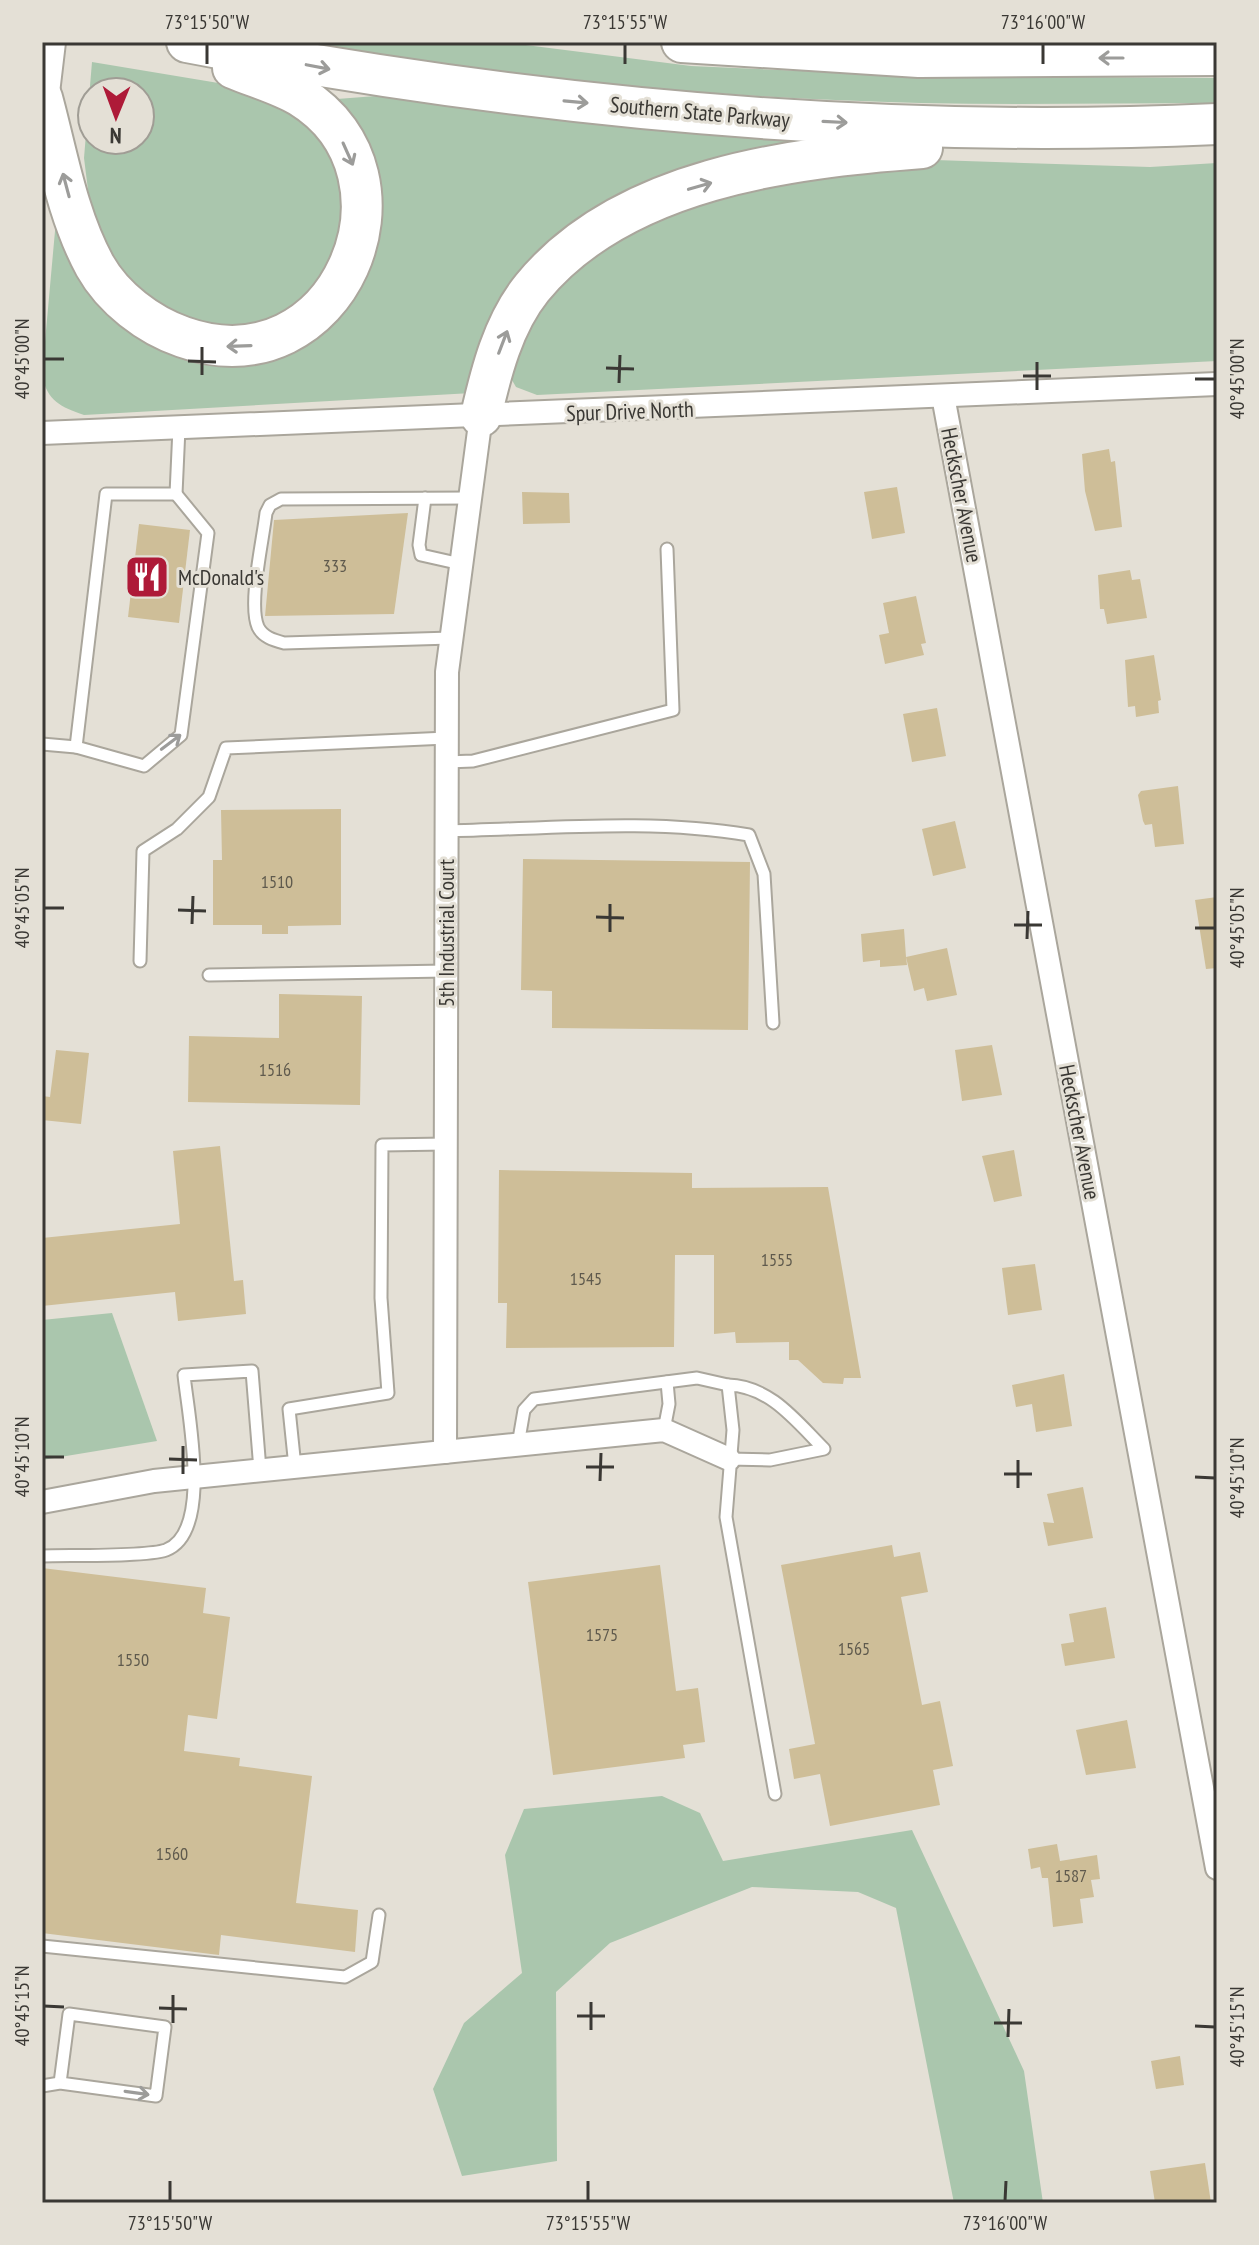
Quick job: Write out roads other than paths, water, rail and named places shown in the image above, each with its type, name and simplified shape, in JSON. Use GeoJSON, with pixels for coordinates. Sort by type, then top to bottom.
{"type":"FeatureCollection","features":[{"type":"Feature","properties":{"kind":"highway"},"geometry":{"type":"LineString","coordinates":[[42,99],[76,224],[96,268],[126,304],[164,331],[210,347],[260,345],[301,325],[312,316],[333,297],[351,265],[360,229],[360,193],[351,154],[331,123],[300,96],[170,42]]}},
{"type":"Feature","properties":{"kind":"highway","name":"Southern State Parkway"},"geometry":{"type":"LineString","coordinates":[[187,42],[332,70],[513,96],[703,115],[904,126],[1103,129],[1217,125]]}},
{"type":"Feature","properties":{"kind":"highway"},"geometry":{"type":"LineString","coordinates":[[682,42],[919,57],[1217,55]]}},
{"type":"Feature","properties":{"kind":"highway"},"geometry":{"type":"LineString","coordinates":[[1158,42],[1217,45]]}},
{"type":"Feature","properties":{"kind":"highway"},"geometry":{"type":"LineString","coordinates":[[481,416],[491,372],[508,329],[532,288],[574,248],[628,213],[653,203],[691,188],[777,166],[867,153],[1217,125]]}},
{"type":"Feature","properties":{"kind":"main road"},"geometry":{"type":"LineString","coordinates":[[42,99],[49,42]]}},
{"type":"Feature","properties":{"kind":"street","name":"Spur Drive North"},"geometry":{"type":"LineString","coordinates":[[42,433],[1217,384]]}},
{"type":"Feature","properties":{"kind":"street","name":"Heckscher Avenue"},"geometry":{"type":"LineString","coordinates":[[943,396],[1217,1868]]}},
{"type":"Feature","properties":{"kind":"street","name":"5th Industrial Court"},"geometry":{"type":"LineString","coordinates":[[445,1452],[447,672],[481,416]]}},
{"type":"Feature","properties":{"kind":"street"},"geometry":{"type":"LineString","coordinates":[[42,1502],[194,1477],[664,1430],[729,1459]]}},
{"type":"Feature","properties":{"kind":"lane"},"geometry":{"type":"LineString","coordinates":[[42,744],[76,747],[144,766],[181,735],[208,533],[176,494],[179,428]]}},
{"type":"Feature","properties":{"kind":"lane"},"geometry":{"type":"LineString","coordinates":[[76,747],[106,494],[176,494]]}},
{"type":"Feature","properties":{"kind":"lane"},"geometry":{"type":"LineString","coordinates":[[425,498],[419,545],[421,555],[461,564]]}},
{"type":"Feature","properties":{"kind":"lane"},"geometry":{"type":"LineString","coordinates":[[451,638],[284,643],[266,637],[256,618],[266,513],[270,505],[281,499],[470,498]]}},
{"type":"Feature","properties":{"kind":"lane"},"geometry":{"type":"LineString","coordinates":[[447,762],[473,761],[673,710],[667,549]]}},
{"type":"Feature","properties":{"kind":"lane"},"geometry":{"type":"LineString","coordinates":[[140,961],[143,851],[177,829],[209,797],[226,748],[447,738]]}},
{"type":"Feature","properties":{"kind":"lane"},"geometry":{"type":"LineString","coordinates":[[446,831],[644,827],[711,829],[749,835],[764,874],[773,1023]]}},
{"type":"Feature","properties":{"kind":"lane"},"geometry":{"type":"LineString","coordinates":[[209,975],[446,971]]}},
{"type":"Feature","properties":{"kind":"lane"},"geometry":{"type":"LineString","coordinates":[[295,1467],[289,1409],[388,1393],[381,1298],[382,1145],[446,1144]]}},
{"type":"Feature","properties":{"kind":"lane"},"geometry":{"type":"LineString","coordinates":[[42,1556],[165,1550],[183,1539],[191,1523],[194,1477],[184,1375],[252,1371],[260,1470]]}},
{"type":"Feature","properties":{"kind":"lane"},"geometry":{"type":"LineString","coordinates":[[518,1445],[524,1410],[534,1399],[697,1378],[750,1386],[780,1405],[824,1449],[770,1460],[729,1459]]}},
{"type":"Feature","properties":{"kind":"lane"},"geometry":{"type":"LineString","coordinates":[[664,1430],[669,1404],[667,1382]]}},
{"type":"Feature","properties":{"kind":"lane"},"geometry":{"type":"LineString","coordinates":[[728,1385],[733,1430],[726,1517],[775,1794]]}},
{"type":"Feature","properties":{"kind":"lane"},"geometry":{"type":"LineString","coordinates":[[42,1946],[345,1977],[372,1962],[379,1915]]}},
{"type":"Feature","properties":{"kind":"lane"},"geometry":{"type":"LineString","coordinates":[[42,2086],[60,2083],[156,2096],[165,2027],[69,2014],[60,2083]]}},
{"type":"Feature","properties":{"kind":"place","name":"McDonald's"},"geometry":{"type":"Point","coordinates":[147,577]}}]}
